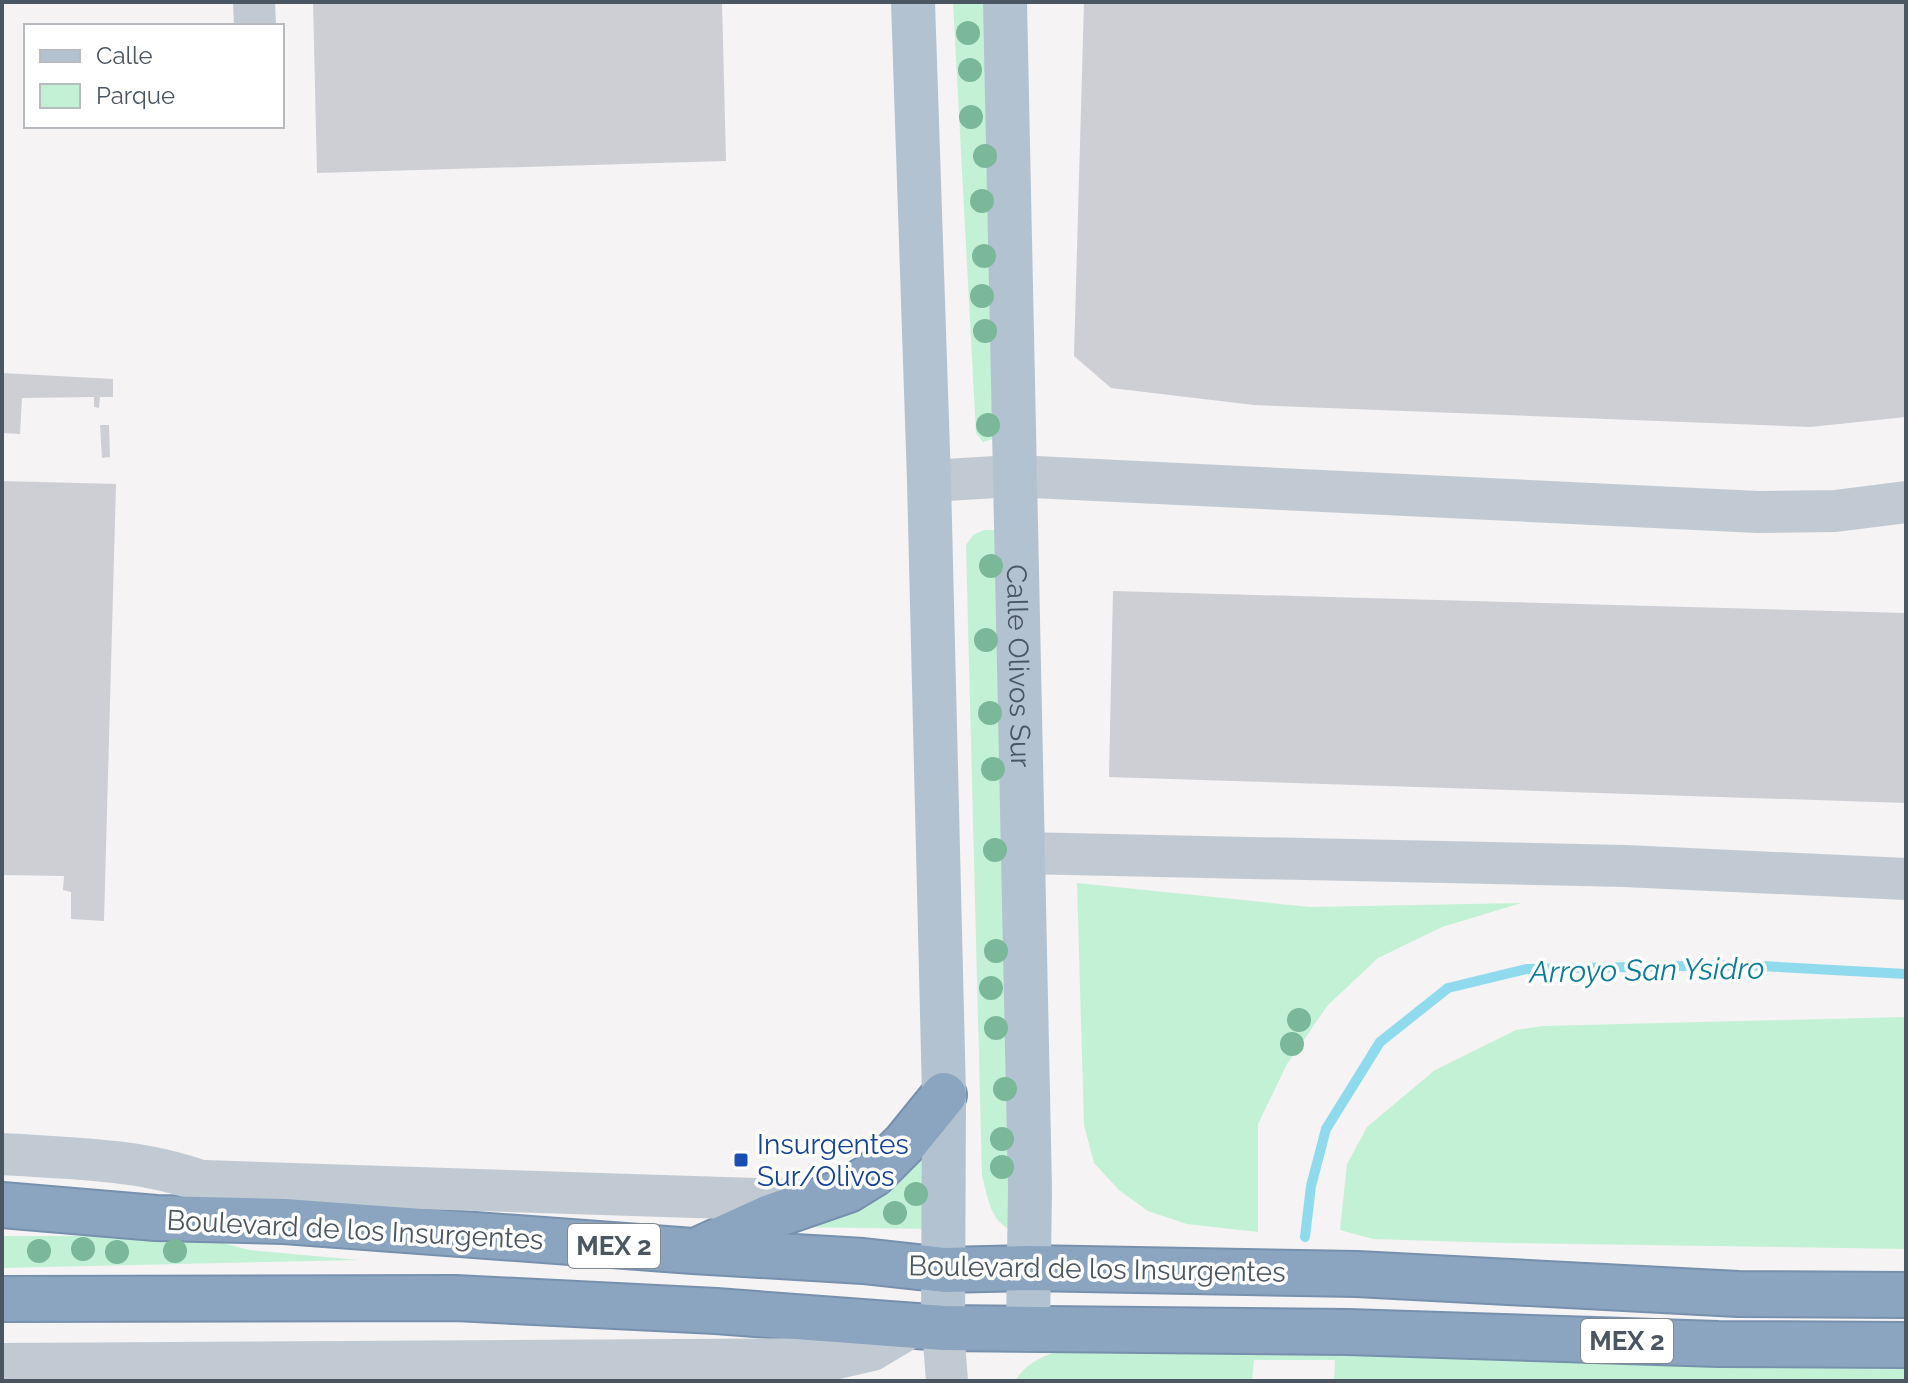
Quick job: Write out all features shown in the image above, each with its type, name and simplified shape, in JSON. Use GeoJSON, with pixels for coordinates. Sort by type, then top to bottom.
{"type":"FeatureCollection","features":[{"type":"Feature","properties":{"kind":"highway"},"geometry":{"type":"LineString","coordinates":[[693,1251],[770,1217],[848,1190],[874,1174],[905,1143],[944,1095]]}},
{"type":"Feature","properties":{"kind":"highway","name":"Boulevard de los Insurgentes"},"geometry":{"type":"LineString","coordinates":[[2,1205],[156,1218],[284,1221],[863,1261],[945,1270],[1028,1268],[1357,1274],[1738,1294],[1906,1295]]}},
{"type":"Feature","properties":{"kind":"highway","name":"MEX 2"},"geometry":{"type":"LineString","coordinates":[[2,1299],[455,1298],[716,1311],[935,1356],[1028,1329],[1348,1332],[1718,1344],[1906,1345]]}},
{"type":"Feature","properties":{"kind":"main road"},"geometry":{"type":"LineString","coordinates":[[913,2],[929,481],[944,1095],[945,1270],[935,1356]]}},
{"type":"Feature","properties":{"kind":"main road","name":"Calle Olivos Sur"},"geometry":{"type":"LineString","coordinates":[[1005,2],[1030,1189],[1028,1329]]}},
{"type":"Feature","properties":{"kind":"street"},"geometry":{"type":"LineString","coordinates":[[254,2],[255,24]]}},
{"type":"Feature","properties":{"kind":"street"},"geometry":{"type":"LineString","coordinates":[[929,481],[1013,476],[1758,512],[1835,511],[1906,502]]}},
{"type":"Feature","properties":{"kind":"street"},"geometry":{"type":"LineString","coordinates":[[1022,853],[1625,866],[1906,879]]}},
{"type":"Feature","properties":{"kind":"street"},"geometry":{"type":"LineString","coordinates":[[2,1154],[151,1166],[204,1181],[284,1221]]}},
{"type":"Feature","properties":{"kind":"street"},"geometry":{"type":"LineString","coordinates":[[204,1181],[819,1201]]}},
{"type":"Feature","properties":{"kind":"street"},"geometry":{"type":"LineString","coordinates":[[27,1370],[722,1371],[833,1359],[872,1350],[935,1356]]}},
{"type":"Feature","properties":{"kind":"green space"},"geometry":{"type":"Polygon","coordinates":[[[953,2],[987,2],[993,439],[983,442],[976,433],[953,2]]]}},
{"type":"Feature","properties":{"kind":"green space"},"geometry":{"type":"Polygon","coordinates":[[[984,530],[995,530],[1014,1231],[995,1216],[982,1176],[966,545],[973,535],[984,530]]]}},
{"type":"Feature","properties":{"kind":"green space"},"geometry":{"type":"Polygon","coordinates":[[[1077,883],[1310,907],[1521,903],[1442,927],[1378,958],[1328,1005],[1287,1064],[1258,1124],[1258,1232],[1187,1224],[1148,1211],[1119,1190],[1094,1163],[1084,1125],[1077,883]]]}},
{"type":"Feature","properties":{"kind":"green space"},"geometry":{"type":"Polygon","coordinates":[[[1906,1017],[1906,1249],[1373,1239],[1340,1230],[1347,1164],[1367,1127],[1435,1070],[1516,1030],[1543,1026],[1906,1017]]]}},
{"type":"Feature","properties":{"kind":"green space"},"geometry":{"type":"Polygon","coordinates":[[[930,1145],[931,1229],[800,1227],[871,1199],[906,1174],[930,1145]]]}},
{"type":"Feature","properties":{"kind":"green space"},"geometry":{"type":"Polygon","coordinates":[[[2,1236],[197,1236],[249,1250],[359,1260],[2,1268],[2,1236]]]}},
{"type":"Feature","properties":{"kind":"green space"},"geometry":{"type":"Polygon","coordinates":[[[1099,1342],[1906,1359],[1906,1381],[1334,1381],[1335,1360],[1254,1360],[1252,1381],[1015,1381],[1041,1358],[1099,1342]]]}},
{"type":"Feature","properties":{"kind":"building"},"geometry":{"type":"Polygon","coordinates":[[[313,2],[722,2],[726,161],[317,173],[313,2]]]}},
{"type":"Feature","properties":{"kind":"building"},"geometry":{"type":"Polygon","coordinates":[[[1084,2],[1906,2],[1906,417],[1810,427],[1254,405],[1111,388],[1074,356],[1084,2]]]}},
{"type":"Feature","properties":{"kind":"building"},"geometry":{"type":"Polygon","coordinates":[[[2,373],[113,379],[113,397],[100,397],[99,408],[94,407],[94,397],[22,398],[20,434],[2,433],[2,373]]]}},
{"type":"Feature","properties":{"kind":"building"},"geometry":{"type":"Polygon","coordinates":[[[100,425],[109,425],[110,457],[102,458],[100,425]]]}},
{"type":"Feature","properties":{"kind":"building"},"geometry":{"type":"Polygon","coordinates":[[[2,481],[116,484],[104,921],[71,919],[71,892],[63,890],[64,876],[2,875],[2,481]]]}},
{"type":"Feature","properties":{"kind":"building"},"geometry":{"type":"Polygon","coordinates":[[[1113,591],[1906,613],[1906,803],[1109,777],[1113,591]]]}},
{"type":"Feature","properties":{"kind":"waterway","name":"Arroyo San Ysidro"},"geometry":{"type":"LineString","coordinates":[[1305,1237],[1311,1186],[1326,1129],[1380,1042],[1448,988],[1526,969],[1742,965],[1906,974]]}},
{"type":"Feature","properties":{"kind":"place","name":"Insurgentes Sur/Olivos"},"geometry":{"type":"Point","coordinates":[741,1160]}}]}
